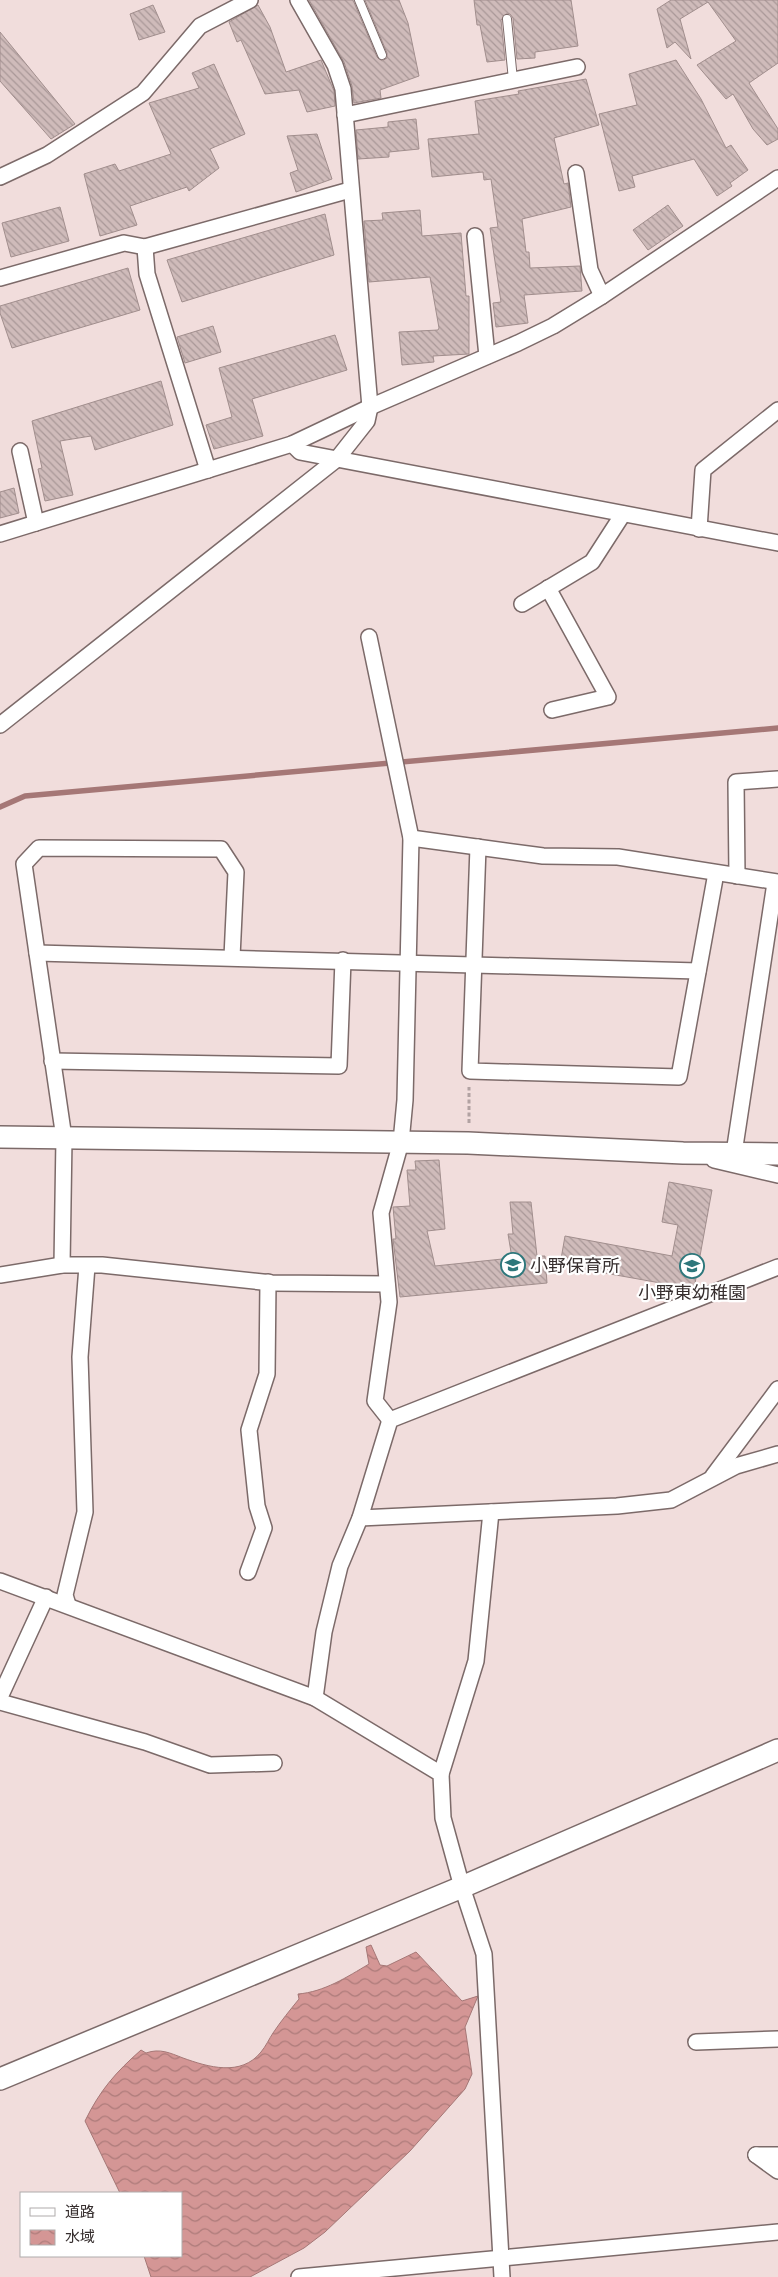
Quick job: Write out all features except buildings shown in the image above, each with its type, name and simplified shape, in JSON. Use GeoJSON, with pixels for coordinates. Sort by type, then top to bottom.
{"type":"FeatureCollection","features":[{"type":"Feature","properties":{"kind":"street"},"geometry":{"type":"LineString","coordinates":[[0,177],[48,156],[143,93],[200,26],[250,0]]}},
{"type":"Feature","properties":{"kind":"street"},"geometry":{"type":"LineString","coordinates":[[0,725],[336,459],[368,420],[370,407],[342,89],[335,65],[298,0]]}},
{"type":"Feature","properties":{"kind":"street"},"geometry":{"type":"LineString","coordinates":[[345,115],[577,67]]}},
{"type":"Feature","properties":{"kind":"street"},"geometry":{"type":"LineString","coordinates":[[576,173],[590,270],[602,296]]}},
{"type":"Feature","properties":{"kind":"street"},"geometry":{"type":"LineString","coordinates":[[0,534],[292,444],[370,407],[487,356],[552,326],[602,296],[778,178]]}},
{"type":"Feature","properties":{"kind":"street"},"geometry":{"type":"LineString","coordinates":[[0,278],[124,243],[145,247],[350,190]]}},
{"type":"Feature","properties":{"kind":"street"},"geometry":{"type":"LineString","coordinates":[[475,236],[487,356]]}},
{"type":"Feature","properties":{"kind":"street"},"geometry":{"type":"LineString","coordinates":[[145,247],[147,274],[208,470]]}},
{"type":"Feature","properties":{"kind":"street"},"geometry":{"type":"LineString","coordinates":[[699,528],[703,470],[778,410]]}},
{"type":"Feature","properties":{"kind":"street"},"geometry":{"type":"LineString","coordinates":[[292,444],[300,452],[778,543]]}},
{"type":"Feature","properties":{"kind":"street"},"geometry":{"type":"LineString","coordinates":[[20,451],[36,523]]}},
{"type":"Feature","properties":{"kind":"street"},"geometry":{"type":"LineString","coordinates":[[522,604],[592,562],[623,514]]}},
{"type":"Feature","properties":{"kind":"street"},"geometry":{"type":"LineString","coordinates":[[548,588],[608,697],[552,710]]}},
{"type":"Feature","properties":{"kind":"street"},"geometry":{"type":"LineString","coordinates":[[369,637],[411,838],[406,1100],[401,1142],[381,1213],[389,1302],[375,1401],[390,1420]]}},
{"type":"Feature","properties":{"kind":"street"},"geometry":{"type":"LineString","coordinates":[[737,876],[736,782],[778,779]]}},
{"type":"Feature","properties":{"kind":"street"},"geometry":{"type":"LineString","coordinates":[[411,838],[543,856],[618,857],[776,883],[734,1153]]}},
{"type":"Feature","properties":{"kind":"street"},"geometry":{"type":"LineString","coordinates":[[478,847],[470,1071],[679,1077],[716,873]]}},
{"type":"Feature","properties":{"kind":"street"},"geometry":{"type":"LineString","coordinates":[[62,1266],[64,1138],[24,864],[39,848],[221,849],[236,872],[232,957]]}},
{"type":"Feature","properties":{"kind":"street"},"geometry":{"type":"LineString","coordinates":[[37,953],[698,971]]}},
{"type":"Feature","properties":{"kind":"street"},"geometry":{"type":"LineString","coordinates":[[52,1062],[339,1066],[343,960]]}},
{"type":"Feature","properties":{"kind":"street"},"geometry":{"type":"LineString","coordinates":[[0,1137],[468,1143],[684,1153],[778,1154]]}},
{"type":"Feature","properties":{"kind":"street"},"geometry":{"type":"LineString","coordinates":[[684,1153],[778,1175]]}},
{"type":"Feature","properties":{"kind":"street"},"geometry":{"type":"LineString","coordinates":[[0,1275],[62,1266],[87,1266],[268,1282],[387,1284]]}},
{"type":"Feature","properties":{"kind":"street"},"geometry":{"type":"LineString","coordinates":[[68,1605],[65,1595],[85,1512],[80,1358],[87,1266]]}},
{"type":"Feature","properties":{"kind":"street"},"geometry":{"type":"LineString","coordinates":[[390,1420],[778,1267]]}},
{"type":"Feature","properties":{"kind":"street"},"geometry":{"type":"LineString","coordinates":[[248,1572],[264,1528],[257,1506],[249,1430],[267,1374],[268,1282]]}},
{"type":"Feature","properties":{"kind":"street"},"geometry":{"type":"LineString","coordinates":[[709,1480],[778,1389]]}},
{"type":"Feature","properties":{"kind":"street"},"geometry":{"type":"LineString","coordinates":[[315,1698],[324,1632],[340,1566],[360,1518],[390,1420]]}},
{"type":"Feature","properties":{"kind":"street"},"geometry":{"type":"LineString","coordinates":[[360,1518],[617,1506],[671,1500],[736,1466],[778,1454]]}},
{"type":"Feature","properties":{"kind":"street"},"geometry":{"type":"LineString","coordinates":[[491,1512],[476,1661],[440,1774],[443,1818],[462,1887],[484,1954],[502,2277]]}},
{"type":"Feature","properties":{"kind":"street"},"geometry":{"type":"LineString","coordinates":[[0,1581],[315,1698],[440,1774]]}},
{"type":"Feature","properties":{"kind":"street"},"geometry":{"type":"LineString","coordinates":[[0,1697],[46,1597]]}},
{"type":"Feature","properties":{"kind":"street"},"geometry":{"type":"LineString","coordinates":[[0,1702],[145,1742],[210,1765],[274,1763]]}},
{"type":"Feature","properties":{"kind":"street"},"geometry":{"type":"LineString","coordinates":[[0,2079],[462,1887],[778,1750]]}},
{"type":"Feature","properties":{"kind":"street"},"geometry":{"type":"LineString","coordinates":[[696,2042],[778,2039]]}},
{"type":"Feature","properties":{"kind":"street"},"geometry":{"type":"LineString","coordinates":[[778,2155],[756,2155],[778,2171]]}},
{"type":"Feature","properties":{"kind":"street"},"geometry":{"type":"LineString","coordinates":[[299,2277],[778,2232]]}},
{"type":"Feature","properties":{"kind":"lane"},"geometry":{"type":"LineString","coordinates":[[359,0],[382,55]]}},
{"type":"Feature","properties":{"kind":"lane"},"geometry":{"type":"LineString","coordinates":[[507,19],[513,80]]}},
{"type":"Feature","properties":{"kind":"path"},"geometry":{"type":"LineString","coordinates":[[468,1143],[470,1071]]}},
{"type":"Feature","properties":{"kind":"water"},"geometry":{"type":"Polygon","coordinates":[[[371,1945],[380,1965],[387,1966],[416,1952],[462,2001],[478,1996],[465,2027],[472,2074],[465,2089],[410,2151],[325,2232],[304,2248],[250,2277],[151,2277],[144,2257],[182,2257],[182,2192],[120,2192],[85,2121],[97,2100],[116,2074],[141,2050],[146,2053],[165,2052],[213,2067],[224,2068],[244,2065],[253,2060],[263,2050],[299,1999],[298,1994],[326,1987],[369,1964],[366,1947],[371,1945]]]}},
{"type":"Feature","properties":{"kind":"waterway"},"geometry":{"type":"LineString","coordinates":[[0,807],[25,796],[778,728]]}},
{"type":"Feature","properties":{"kind":"place","name":"小野保育所"},"geometry":{"type":"Point","coordinates":[513,1265]}},
{"type":"Feature","properties":{"kind":"place","name":"小野東幼稚園"},"geometry":{"type":"Point","coordinates":[692,1266]}}]}
